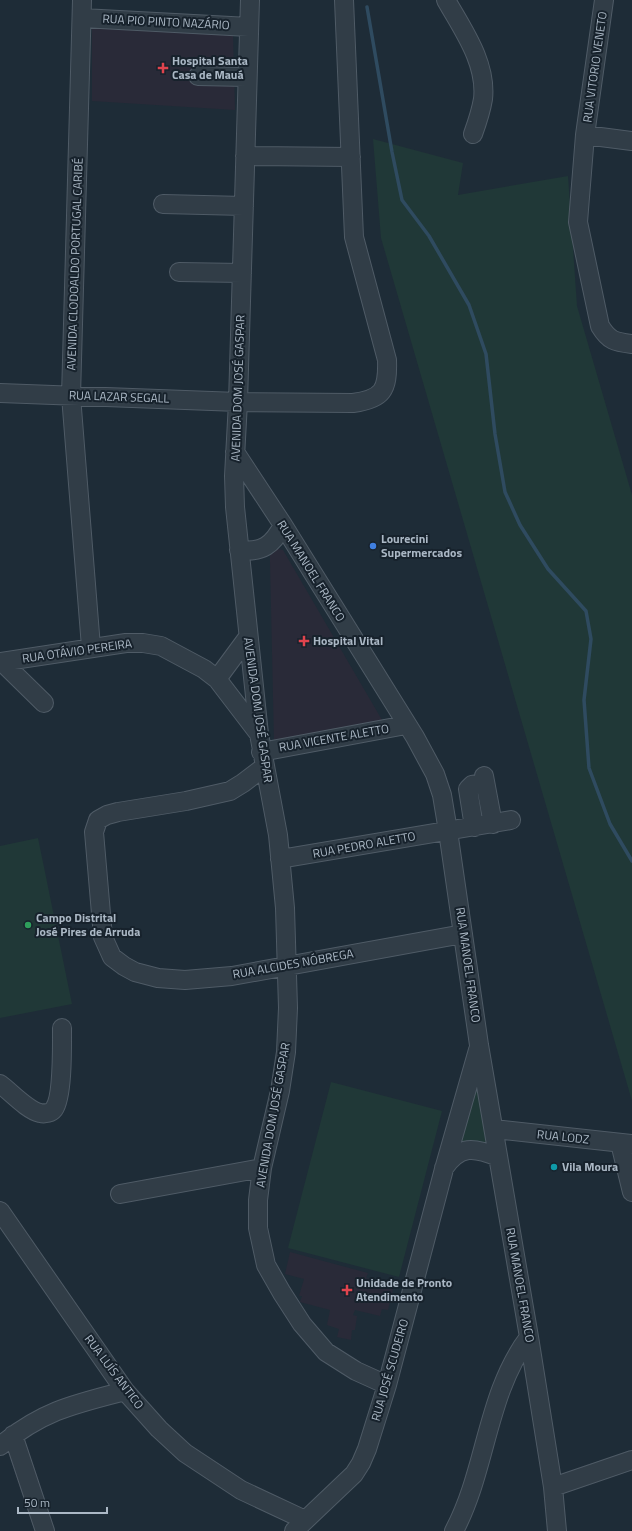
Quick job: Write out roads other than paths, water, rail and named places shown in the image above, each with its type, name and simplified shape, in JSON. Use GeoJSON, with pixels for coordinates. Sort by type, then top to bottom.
{"type":"FeatureCollection","features":[{"type":"Feature","properties":{"kind":"street","name":"AVENIDA CLODOALDO PORTUGAL CARIBÉ"},"geometry":{"type":"LineString","coordinates":[[82,0],[71,396],[91,647]]}},
{"type":"Feature","properties":{"kind":"street","name":"AVENIDA DOM JOSÉ GASPAR"},"geometry":{"type":"LineString","coordinates":[[250,0],[238,402],[234,476],[235,507],[259,734],[278,836],[285,908],[288,1008],[286,1052],[280,1091],[262,1168],[258,1200],[258,1228],[266,1265],[302,1324],[326,1352],[356,1371],[387,1385]]}},
{"type":"Feature","properties":{"kind":"street"},"geometry":{"type":"LineString","coordinates":[[245,156],[351,157],[344,0]]}},
{"type":"Feature","properties":{"kind":"street"},"geometry":{"type":"LineString","coordinates":[[446,0],[476,53],[482,78],[483,98],[479,118],[473,134]]}},
{"type":"Feature","properties":{"kind":"street","name":"RUA VITORIO VENETO"},"geometry":{"type":"LineString","coordinates":[[604,0],[586,135],[578,222],[600,326],[606,337],[620,343],[632,344]]}},
{"type":"Feature","properties":{"kind":"street","name":"RUA PIO PINTO NAZÁRIO"},"geometry":{"type":"LineString","coordinates":[[82,18],[249,27]]}},
{"type":"Feature","properties":{"kind":"street"},"geometry":{"type":"LineString","coordinates":[[198,76],[247,77]]}},
{"type":"Feature","properties":{"kind":"street"},"geometry":{"type":"LineString","coordinates":[[586,135],[632,141]]}},
{"type":"Feature","properties":{"kind":"street","name":"RUA LAZAR SEGALL"},"geometry":{"type":"LineString","coordinates":[[0,393],[238,402],[353,403],[366,402],[377,398],[383,388],[387,375],[387,360],[354,237],[351,157]]}},
{"type":"Feature","properties":{"kind":"street"},"geometry":{"type":"LineString","coordinates":[[163,204],[244,206]]}},
{"type":"Feature","properties":{"kind":"street"},"geometry":{"type":"LineString","coordinates":[[179,272],[242,273]]}},
{"type":"Feature","properties":{"kind":"street","name":"RUA MANOEL FRANCO"},"geometry":{"type":"LineString","coordinates":[[235,452],[283,525],[406,725],[434,774],[442,795],[479,1045],[553,1487],[557,1531]]}},
{"type":"Feature","properties":{"kind":"street"},"geometry":{"type":"LineString","coordinates":[[235,507],[240,502],[251,498],[259,498],[268,502]]}},
{"type":"Feature","properties":{"kind":"street"},"geometry":{"type":"LineString","coordinates":[[239,550],[254,550],[267,545],[277,538],[283,525]]}},
{"type":"Feature","properties":{"kind":"street"},"geometry":{"type":"LineString","coordinates":[[217,679],[248,637]]}},
{"type":"Feature","properties":{"kind":"street","name":"RUA OTÁVIO PEREIRA"},"geometry":{"type":"LineString","coordinates":[[1,662],[91,647],[126,643],[143,643],[161,646],[204,669],[217,679],[259,734]]}},
{"type":"Feature","properties":{"kind":"street"},"geometry":{"type":"LineString","coordinates":[[1,662],[44,702]]}},
{"type":"Feature","properties":{"kind":"street","name":"RUA VICENTE ALETTO"},"geometry":{"type":"LineString","coordinates":[[263,759],[406,725]]}},
{"type":"Feature","properties":{"kind":"street","name":"RUA ALCIDES NÓBREGA"},"geometry":{"type":"LineString","coordinates":[[263,759],[243,783],[230,791],[186,801],[118,812],[107,815],[98,820],[94,832],[103,936],[112,957],[135,972],[158,978],[185,980],[232,976],[463,934]]}},
{"type":"Feature","properties":{"kind":"street"},"geometry":{"type":"LineString","coordinates":[[474,827],[468,789],[472,785],[485,780],[493,824]]}},
{"type":"Feature","properties":{"kind":"street","name":"RUA PEDRO ALETTO"},"geometry":{"type":"LineString","coordinates":[[280,859],[511,820]]}},
{"type":"Feature","properties":{"kind":"street"},"geometry":{"type":"LineString","coordinates":[[0,1084],[34,1111],[49,1113],[54,1108],[58,1098],[62,1028]]}},
{"type":"Feature","properties":{"kind":"street","name":"RUA JOSÉ SCUDEIRO"},"geometry":{"type":"LineString","coordinates":[[300,1526],[354,1474],[361,1463],[373,1433],[479,1045]]}},
{"type":"Feature","properties":{"kind":"street","name":"RUA LODZ"},"geometry":{"type":"LineString","coordinates":[[494,1129],[626,1144]]}},
{"type":"Feature","properties":{"kind":"street"},"geometry":{"type":"LineString","coordinates":[[626,1144],[632,1192]]}},
{"type":"Feature","properties":{"kind":"street"},"geometry":{"type":"LineString","coordinates":[[444,1169],[451,1158],[460,1152],[469,1150],[488,1153],[498,1158]]}},
{"type":"Feature","properties":{"kind":"street"},"geometry":{"type":"LineString","coordinates":[[120,1194],[262,1168]]}},
{"type":"Feature","properties":{"kind":"street","name":"RUA LUÍS ANTICO"},"geometry":{"type":"LineString","coordinates":[[0,1211],[125,1391],[159,1429],[185,1453],[205,1467],[300,1526]]}},
{"type":"Feature","properties":{"kind":"street"},"geometry":{"type":"LineString","coordinates":[[454,1531],[470,1496],[504,1379],[518,1352],[529,1337]]}},
{"type":"Feature","properties":{"kind":"street"},"geometry":{"type":"LineString","coordinates":[[45,1531],[7,1440],[50,1413],[71,1405],[125,1391]]}},
{"type":"Feature","properties":{"kind":"street"},"geometry":{"type":"LineString","coordinates":[[553,1487],[632,1460]]}},
{"type":"Feature","properties":{"kind":"waterway"},"geometry":{"type":"LineString","coordinates":[[367,7],[392,152],[402,200],[429,236],[469,305],[486,354],[495,434],[505,492],[520,525],[548,569],[586,611],[591,639],[584,700],[589,768],[610,824],[632,861]]}},
{"type":"Feature","properties":{"kind":"place","name":"Hospital Santa Casa de Mauá"},"geometry":{"type":"Point","coordinates":[163,68]}},
{"type":"Feature","properties":{"kind":"place","name":"Lourecini Supermercados"},"geometry":{"type":"Point","coordinates":[373,546]}},
{"type":"Feature","properties":{"kind":"place","name":"Hospital Vital"},"geometry":{"type":"Point","coordinates":[304,641]}},
{"type":"Feature","properties":{"kind":"place","name":"Campo Distrital José Pires de Arruda"},"geometry":{"type":"Point","coordinates":[28,925]}},
{"type":"Feature","properties":{"kind":"place","name":"Vila Moura"},"geometry":{"type":"Point","coordinates":[554,1167]}},
{"type":"Feature","properties":{"kind":"place","name":"Unidade de Pronto Atendimento"},"geometry":{"type":"Point","coordinates":[347,1290]}}]}
